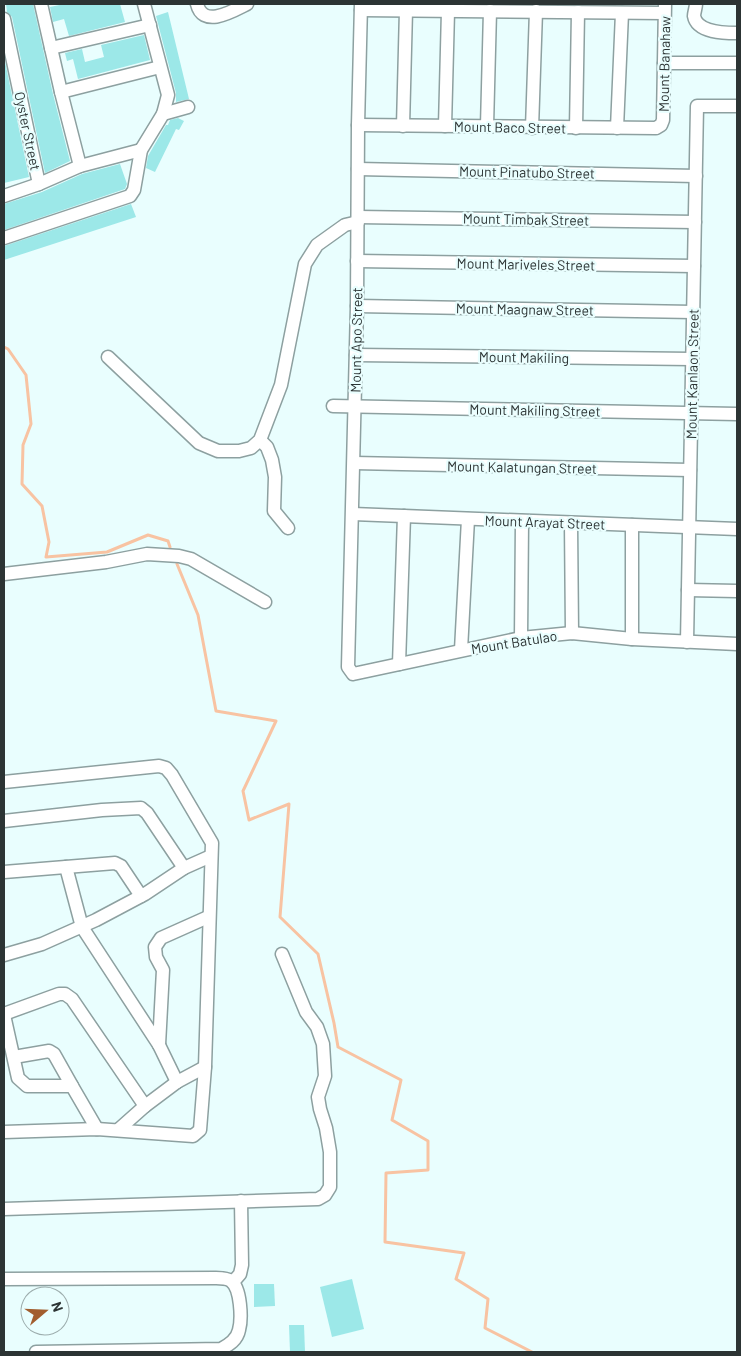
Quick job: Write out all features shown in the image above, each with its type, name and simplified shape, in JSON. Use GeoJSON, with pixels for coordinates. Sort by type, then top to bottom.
{"type":"FeatureCollection","features":[{"type":"Feature","properties":{"kind":"street"},"geometry":{"type":"LineString","coordinates":[[4,238],[130,196],[134,190],[140,150],[163,114],[168,95],[144,4]]}},
{"type":"Feature","properties":{"kind":"street"},"geometry":{"type":"LineString","coordinates":[[197,4],[204,15],[214,18],[247,4]]}},
{"type":"Feature","properties":{"kind":"street"},"geometry":{"type":"LineString","coordinates":[[696,4],[694,16],[697,22],[704,28],[717,33],[737,33]]}},
{"type":"Feature","properties":{"kind":"street"},"geometry":{"type":"LineString","coordinates":[[46,5],[51,48],[80,166]]}},
{"type":"Feature","properties":{"kind":"street"},"geometry":{"type":"LineString","coordinates":[[361,7],[406,10],[622,13],[665,9]]}},
{"type":"Feature","properties":{"kind":"street","name":"Mount Apo Street"},"geometry":{"type":"LineString","coordinates":[[353,674],[348,668],[354,464],[361,7]]}},
{"type":"Feature","properties":{"kind":"street","name":"Mount Banahaw"},"geometry":{"type":"LineString","coordinates":[[661,125],[663,120],[665,9]]}},
{"type":"Feature","properties":{"kind":"street"},"geometry":{"type":"LineString","coordinates":[[403,126],[406,10]]}},
{"type":"Feature","properties":{"kind":"street"},"geometry":{"type":"LineString","coordinates":[[445,126],[448,10]]}},
{"type":"Feature","properties":{"kind":"street"},"geometry":{"type":"LineString","coordinates":[[487,126],[490,11]]}},
{"type":"Feature","properties":{"kind":"street"},"geometry":{"type":"LineString","coordinates":[[532,128],[536,11]]}},
{"type":"Feature","properties":{"kind":"street"},"geometry":{"type":"LineString","coordinates":[[576,128],[578,12]]}},
{"type":"Feature","properties":{"kind":"street"},"geometry":{"type":"LineString","coordinates":[[617,128],[622,13]]}},
{"type":"Feature","properties":{"kind":"street","name":"Oyster Street"},"geometry":{"type":"LineString","coordinates":[[4,19],[39,184]]}},
{"type":"Feature","properties":{"kind":"street"},"geometry":{"type":"LineString","coordinates":[[51,48],[150,25]]}},
{"type":"Feature","properties":{"kind":"street"},"geometry":{"type":"LineString","coordinates":[[664,63],[737,63]]}},
{"type":"Feature","properties":{"kind":"street"},"geometry":{"type":"LineString","coordinates":[[61,92],[160,67]]}},
{"type":"Feature","properties":{"kind":"street","name":"Mount Kanlaon Street"},"geometry":{"type":"LineString","coordinates":[[687,642],[697,106],[737,106]]}},
{"type":"Feature","properties":{"kind":"street"},"geometry":{"type":"LineString","coordinates":[[163,114],[188,107]]}},
{"type":"Feature","properties":{"kind":"street","name":"Mount Baco Street"},"geometry":{"type":"LineString","coordinates":[[358,125],[532,128],[656,128],[661,125]]}},
{"type":"Feature","properties":{"kind":"street"},"geometry":{"type":"LineString","coordinates":[[4,196],[39,184],[80,166],[140,150]]}},
{"type":"Feature","properties":{"kind":"street","name":"Mount Pinatubo Street"},"geometry":{"type":"LineString","coordinates":[[358,169],[696,176]]}},
{"type":"Feature","properties":{"kind":"street"},"geometry":{"type":"LineString","coordinates":[[108,357],[199,443],[218,451],[239,451],[251,448],[260,440],[281,385],[305,264],[317,245],[329,235],[345,225],[358,220]]}},
{"type":"Feature","properties":{"kind":"street","name":"Mount Timbak Street"},"geometry":{"type":"LineString","coordinates":[[358,220],[695,222]]}},
{"type":"Feature","properties":{"kind":"street","name":"Mount Mariveles Street"},"geometry":{"type":"LineString","coordinates":[[357,261],[694,266]]}},
{"type":"Feature","properties":{"kind":"street","name":"Mount Maagnaw Street"},"geometry":{"type":"LineString","coordinates":[[357,306],[693,312]]}},
{"type":"Feature","properties":{"kind":"street","name":"Mount Makiling"},"geometry":{"type":"LineString","coordinates":[[356,355],[692,359]]}},
{"type":"Feature","properties":{"kind":"street","name":"Mount Makiling Street"},"geometry":{"type":"LineString","coordinates":[[333,406],[737,414]]}},
{"type":"Feature","properties":{"kind":"street"},"geometry":{"type":"LineString","coordinates":[[260,440],[267,447],[272,460],[275,477],[274,511],[288,528]]}},
{"type":"Feature","properties":{"kind":"street","name":"Mount Kalatungan Street"},"geometry":{"type":"LineString","coordinates":[[354,464],[690,470]]}},
{"type":"Feature","properties":{"kind":"street","name":"Mount Arayat Street"},"geometry":{"type":"LineString","coordinates":[[353,514],[737,529]]}},
{"type":"Feature","properties":{"kind":"street"},"geometry":{"type":"LineString","coordinates":[[399,664],[404,516]]}},
{"type":"Feature","properties":{"kind":"street"},"geometry":{"type":"LineString","coordinates":[[461,650],[468,519]]}},
{"type":"Feature","properties":{"kind":"street"},"geometry":{"type":"LineString","coordinates":[[521,638],[522,521]]}},
{"type":"Feature","properties":{"kind":"street"},"geometry":{"type":"LineString","coordinates":[[571,523],[572,633]]}},
{"type":"Feature","properties":{"kind":"street"},"geometry":{"type":"LineString","coordinates":[[632,525],[632,639]]}},
{"type":"Feature","properties":{"kind":"street"},"geometry":{"type":"LineString","coordinates":[[4,574],[106,562],[147,554],[179,556],[191,559],[265,602]]}},
{"type":"Feature","properties":{"kind":"street"},"geometry":{"type":"LineString","coordinates":[[688,590],[737,591]]}},
{"type":"Feature","properties":{"kind":"street","name":"Mount Batulao"},"geometry":{"type":"LineString","coordinates":[[353,674],[521,638],[572,633],[632,639],[737,644]]}},
{"type":"Feature","properties":{"kind":"street"},"geometry":{"type":"LineString","coordinates":[[4,782],[159,766],[166,768],[186,797],[212,843],[208,917],[205,1067],[201,1127],[196,1135],[97,1129],[4,1132]]}},
{"type":"Feature","properties":{"kind":"street"},"geometry":{"type":"LineString","coordinates":[[4,821],[102,810],[141,808],[147,813],[184,868]]}},
{"type":"Feature","properties":{"kind":"street"},"geometry":{"type":"LineString","coordinates":[[4,955],[42,944],[82,927],[141,896],[184,868],[211,856]]}},
{"type":"Feature","properties":{"kind":"street"},"geometry":{"type":"LineString","coordinates":[[4,872],[115,863],[121,866],[141,896]]}},
{"type":"Feature","properties":{"kind":"street"},"geometry":{"type":"LineString","coordinates":[[66,867],[82,927],[159,1045],[177,1082]]}},
{"type":"Feature","properties":{"kind":"street"},"geometry":{"type":"LineString","coordinates":[[159,1045],[163,970],[156,957],[155,946],[161,938],[208,917]]}},
{"type":"Feature","properties":{"kind":"street"},"geometry":{"type":"LineString","coordinates":[[4,1209],[318,1198],[325,1195],[330,1187],[330,1152],[318,1097],[324,1076],[323,1044],[317,1027],[306,1012],[282,954]]}},
{"type":"Feature","properties":{"kind":"street"},"geometry":{"type":"LineString","coordinates":[[72,1086],[27,1086],[18,1078],[4,1014],[59,994],[65,994],[72,999],[145,1106]]}},
{"type":"Feature","properties":{"kind":"street"},"geometry":{"type":"LineString","coordinates":[[14,1057],[49,1051],[54,1054],[97,1129]]}},
{"type":"Feature","properties":{"kind":"street"},"geometry":{"type":"LineString","coordinates":[[118,1130],[145,1106],[177,1082],[205,1067]]}},
{"type":"Feature","properties":{"kind":"street"},"geometry":{"type":"LineString","coordinates":[[233,1282],[240,1274],[242,1265],[241,1201]]}},
{"type":"Feature","properties":{"kind":"street"},"geometry":{"type":"LineString","coordinates":[[4,1279],[216,1278],[233,1282],[238,1291],[239,1330],[230,1345],[221,1349],[36,1352]]}},
{"type":"Feature","properties":{"kind":"building"},"geometry":{"type":"Polygon","coordinates":[[[6,4],[33,4],[70,161],[45,173],[12,17],[7,12],[6,4]]]}},
{"type":"Feature","properties":{"kind":"building"},"geometry":{"type":"Polygon","coordinates":[[[64,4],[120,4],[125,22],[69,36],[64,19],[53,22],[50,7],[64,4]]]}},
{"type":"Feature","properties":{"kind":"building"},"geometry":{"type":"Polygon","coordinates":[[[168,12],[189,99],[176,102],[176,93],[156,16],[168,12]]]}},
{"type":"Feature","properties":{"kind":"building"},"geometry":{"type":"Polygon","coordinates":[[[144,35],[150,60],[78,79],[73,59],[67,61],[65,53],[82,49],[85,62],[104,57],[101,45],[144,35]]]}},
{"type":"Feature","properties":{"kind":"building"},"geometry":{"type":"Polygon","coordinates":[[[4,57],[29,177],[4,183],[4,57]]]}},
{"type":"Feature","properties":{"kind":"building"},"geometry":{"type":"Polygon","coordinates":[[[178,118],[184,121],[179,130],[176,129],[155,172],[146,168],[148,156],[166,125],[168,125],[170,120],[178,118]]]}},
{"type":"Feature","properties":{"kind":"building"},"geometry":{"type":"Polygon","coordinates":[[[120,164],[127,184],[125,189],[4,230],[4,204],[42,192],[82,174],[120,164]]]}},
{"type":"Feature","properties":{"kind":"building"},"geometry":{"type":"Polygon","coordinates":[[[131,204],[136,217],[4,260],[4,246],[131,204]]]}},
{"type":"Feature","properties":{"kind":"building"},"geometry":{"type":"Polygon","coordinates":[[[352,1279],[364,1329],[332,1337],[320,1287],[352,1279]]]}},
{"type":"Feature","properties":{"kind":"building"},"geometry":{"type":"Polygon","coordinates":[[[254,1284],[274,1284],[275,1306],[254,1307],[254,1284]]]}},
{"type":"Feature","properties":{"kind":"building"},"geometry":{"type":"Polygon","coordinates":[[[289,1325],[304,1325],[305,1352],[290,1352],[289,1325]]]}},
{"type":"Feature","properties":{"kind":"waterway"},"geometry":{"type":"LineString","coordinates":[[4,347],[8,349],[26,375],[31,424],[23,445],[22,484],[42,506],[49,542],[46,557],[107,552],[148,535],[168,541],[170,547]]}},
{"type":"Feature","properties":{"kind":"waterway"},"geometry":{"type":"LineString","coordinates":[[177,564],[198,615],[216,711],[276,721],[243,791],[249,820],[289,804],[280,917],[318,954],[338,1047],[401,1080],[392,1120],[428,1141],[428,1170],[386,1173],[385,1242],[464,1253],[456,1279],[488,1299],[485,1328],[532,1352]]}}]}
